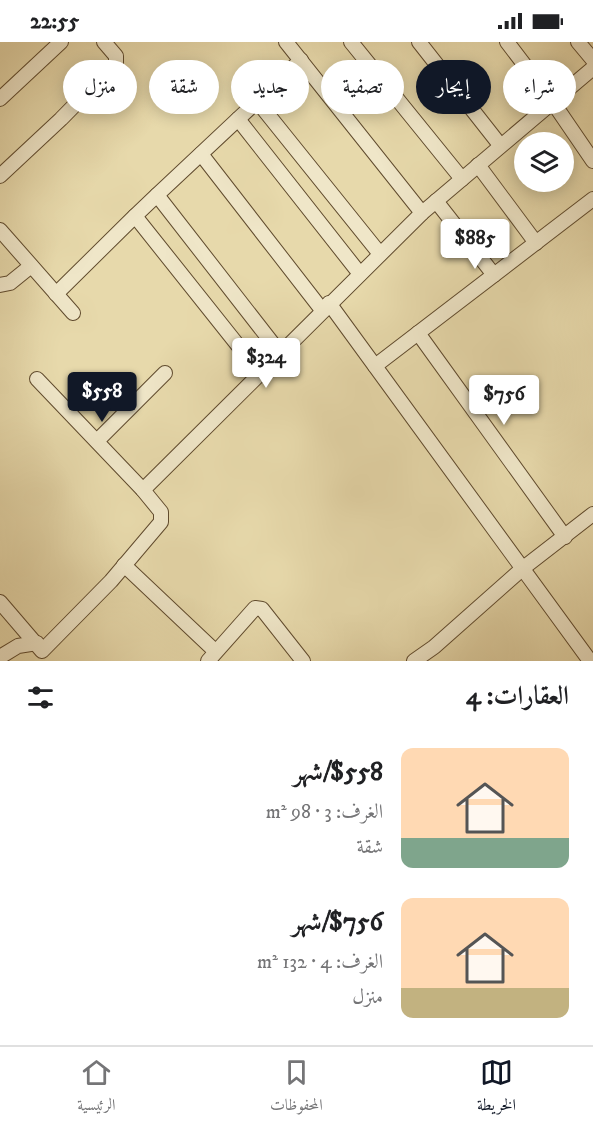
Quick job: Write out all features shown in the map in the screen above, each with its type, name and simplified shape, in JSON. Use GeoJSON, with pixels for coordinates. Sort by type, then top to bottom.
{"type":"FeatureCollection","features":[{"type":"Feature","properties":{"kind":"street"},"geometry":{"type":"LineString","coordinates":[[0,99],[61,42]]}},
{"type":"Feature","properties":{"kind":"street"},"geometry":{"type":"LineString","coordinates":[[0,176],[61,120],[116,63],[116,56],[104,42]]}},
{"type":"Feature","properties":{"kind":"street"},"geometry":{"type":"LineString","coordinates":[[286,42],[301,60]]}},
{"type":"Feature","properties":{"kind":"street"},"geometry":{"type":"LineString","coordinates":[[351,42],[462,178]]}},
{"type":"Feature","properties":{"kind":"street"},"geometry":{"type":"LineString","coordinates":[[419,42],[500,145]]}},
{"type":"Feature","properties":{"kind":"street"},"geometry":{"type":"LineString","coordinates":[[507,42],[521,60]]}},
{"type":"Feature","properties":{"kind":"street"},"geometry":{"type":"LineString","coordinates":[[578,42],[593,60]]}},
{"type":"Feature","properties":{"kind":"street"},"geometry":{"type":"LineString","coordinates":[[576,82],[593,68]]}},
{"type":"Feature","properties":{"kind":"street"},"geometry":{"type":"LineString","coordinates":[[309,70],[422,213]]}},
{"type":"Feature","properties":{"kind":"street"},"geometry":{"type":"LineString","coordinates":[[56,294],[243,114]]}},
{"type":"Feature","properties":{"kind":"street"},"geometry":{"type":"LineString","coordinates":[[267,114],[380,254]]}},
{"type":"Feature","properties":{"kind":"street"},"geometry":{"type":"LineString","coordinates":[[143,490],[422,213],[537,114]]}},
{"type":"Feature","properties":{"kind":"street"},"geometry":{"type":"LineString","coordinates":[[561,114],[593,160]]}},
{"type":"Feature","properties":{"kind":"street"},"geometry":{"type":"LineString","coordinates":[[238,119],[360,274]]}},
{"type":"Feature","properties":{"kind":"street"},"geometry":{"type":"LineString","coordinates":[[201,153],[375,366],[590,661]]}},
{"type":"Feature","properties":{"kind":"street"},"geometry":{"type":"LineString","coordinates":[[478,165],[536,243]]}},
{"type":"Feature","properties":{"kind":"street"},"geometry":{"type":"LineString","coordinates":[[157,195],[280,353]]}},
{"type":"Feature","properties":{"kind":"street"},"geometry":{"type":"LineString","coordinates":[[375,366],[593,199]]}},
{"type":"Feature","properties":{"kind":"street"},"geometry":{"type":"LineString","coordinates":[[436,201],[494,276]]}},
{"type":"Feature","properties":{"kind":"street"},"geometry":{"type":"LineString","coordinates":[[135,216],[260,373]]}},
{"type":"Feature","properties":{"kind":"street"},"geometry":{"type":"LineString","coordinates":[[0,230],[73,313]]}},
{"type":"Feature","properties":{"kind":"street"},"geometry":{"type":"LineString","coordinates":[[0,285],[9,284],[31,266]]}},
{"type":"Feature","properties":{"kind":"street"},"geometry":{"type":"LineString","coordinates":[[418,333],[565,537]]}},
{"type":"Feature","properties":{"kind":"street"},"geometry":{"type":"LineString","coordinates":[[97,441],[165,373]]}},
{"type":"Feature","properties":{"kind":"street"},"geometry":{"type":"LineString","coordinates":[[37,379],[143,490],[161,512],[162,519],[124,565],[44,652]]}},
{"type":"Feature","properties":{"kind":"street"},"geometry":{"type":"LineString","coordinates":[[414,661],[434,647],[522,569],[593,514]]}},
{"type":"Feature","properties":{"kind":"street"},"geometry":{"type":"LineString","coordinates":[[124,565],[212,656],[252,610],[260,608],[303,661]]}},
{"type":"Feature","properties":{"kind":"street"},"geometry":{"type":"LineString","coordinates":[[0,602],[44,652]]}},
{"type":"Feature","properties":{"kind":"street"},"geometry":{"type":"LineString","coordinates":[[0,657],[18,646],[44,652]]}}]}
